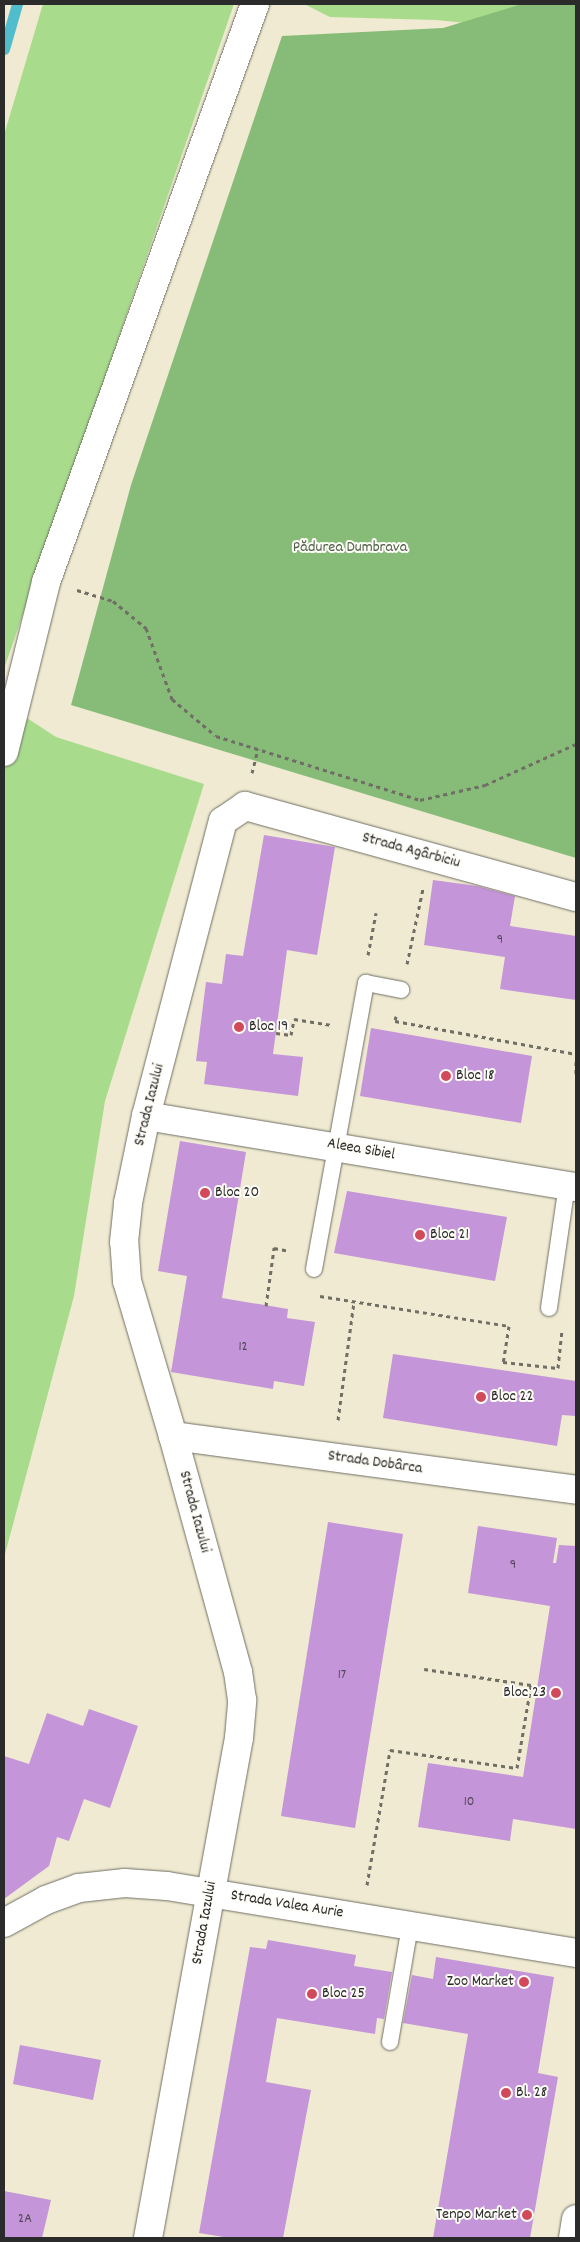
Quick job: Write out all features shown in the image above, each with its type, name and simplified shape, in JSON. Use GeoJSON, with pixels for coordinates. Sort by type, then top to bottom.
{"type":"FeatureCollection","features":[{"type":"Feature","properties":{"kind":"street"},"geometry":{"type":"LineString","coordinates":[[4,752],[46,582],[254,4]]}},
{"type":"Feature","properties":{"kind":"street","name":"Strada Agârbiciu"},"geometry":{"type":"LineString","coordinates":[[245,806],[576,897]]}},
{"type":"Feature","properties":{"kind":"street","name":"Strada Iazului"},"geometry":{"type":"LineString","coordinates":[[148,2238],[239,1738],[242,1700],[238,1672],[173,1436],[126,1281],[124,1242],[128,1203],[146,1116],[223,821],[245,806]]}},
{"type":"Feature","properties":{"kind":"street","name":"Aleea Sibiel"},"geometry":{"type":"LineString","coordinates":[[146,1116],[335,1145],[572,1186]]}},
{"type":"Feature","properties":{"kind":"street","name":"Strada Dobârca"},"geometry":{"type":"LineString","coordinates":[[173,1436],[576,1490]]}},
{"type":"Feature","properties":{"kind":"street","name":"Strada Valea Aurie"},"geometry":{"type":"LineString","coordinates":[[4,1923],[46,1900],[79,1888],[125,1883],[211,1893],[576,1953]]}},
{"type":"Feature","properties":{"kind":"street"},"geometry":{"type":"LineString","coordinates":[[573,2238],[576,2219]]}},
{"type":"Feature","properties":{"kind":"lane"},"geometry":{"type":"LineString","coordinates":[[314,1270],[335,1145],[366,984],[401,990]]}},
{"type":"Feature","properties":{"kind":"lane"},"geometry":{"type":"LineString","coordinates":[[549,1308],[572,1186]]}},
{"type":"Feature","properties":{"kind":"lane"},"geometry":{"type":"LineString","coordinates":[[390,2042],[410,1926]]}},
{"type":"Feature","properties":{"kind":"path"},"geometry":{"type":"LineString","coordinates":[[46,582],[113,601],[146,628],[172,699],[216,736],[420,800],[485,785],[576,744]]}},
{"type":"Feature","properties":{"kind":"path"},"geometry":{"type":"LineString","coordinates":[[431,857],[395,1021],[576,1054]]}},
{"type":"Feature","properties":{"kind":"path"},"geometry":{"type":"LineString","coordinates":[[276,1033],[291,1035],[294,1019],[343,1026]]}},
{"type":"Feature","properties":{"kind":"path"},"geometry":{"type":"LineString","coordinates":[[576,1062],[576,1075]]}},
{"type":"Feature","properties":{"kind":"path"},"geometry":{"type":"LineString","coordinates":[[266,1306],[274,1248],[292,1251]]}},
{"type":"Feature","properties":{"kind":"path"},"geometry":{"type":"LineString","coordinates":[[315,1296],[509,1326],[503,1362],[558,1368],[563,1328],[555,1327]]}},
{"type":"Feature","properties":{"kind":"path"},"geometry":{"type":"LineString","coordinates":[[338,1420],[354,1302]]}},
{"type":"Feature","properties":{"kind":"path"},"geometry":{"type":"LineString","coordinates":[[362,1918],[390,1750],[517,1768],[531,1684],[424,1669]]}},
{"type":"Feature","properties":{"kind":"green space"},"geometry":{"type":"Polygon","coordinates":[[[43,4],[234,4],[4,669],[4,135],[43,4]]]}},
{"type":"Feature","properties":{"kind":"green space"},"geometry":{"type":"Polygon","coordinates":[[[304,4],[576,4],[576,34],[436,20],[330,17],[304,4]]]}},
{"type":"Feature","properties":{"kind":"green space","name":"Pădurea Dumbrava"},"geometry":{"type":"Polygon","coordinates":[[[522,4],[576,4],[576,858],[71,705],[131,485],[282,36],[443,28],[522,4]]]}},
{"type":"Feature","properties":{"kind":"green space"},"geometry":{"type":"Polygon","coordinates":[[[4,703],[56,737],[204,784],[105,1101],[74,1296],[4,1558],[4,703]]]}},
{"type":"Feature","properties":{"kind":"building"},"geometry":{"type":"Polygon","coordinates":[[[264,835],[335,847],[317,955],[287,950],[273,1054],[303,1057],[298,1096],[204,1084],[207,1062],[196,1061],[206,982],[222,984],[226,954],[243,956],[264,835]]]}},
{"type":"Feature","properties":{"kind":"building"},"geometry":{"type":"Polygon","coordinates":[[[433,880],[477,886],[515,896],[510,926],[576,936],[576,1000],[500,989],[505,957],[424,945],[433,880]]]}},
{"type":"Feature","properties":{"kind":"building","name":"Bloc 18"},"geometry":{"type":"Polygon","coordinates":[[[371,1028],[532,1056],[521,1123],[360,1096],[371,1028]]]}},
{"type":"Feature","properties":{"kind":"building"},"geometry":{"type":"Polygon","coordinates":[[[180,1141],[246,1152],[222,1298],[288,1309],[287,1318],[315,1322],[304,1386],[274,1381],[273,1389],[171,1372],[187,1276],[158,1271],[180,1141]]]}},
{"type":"Feature","properties":{"kind":"building","name":"Bloc 21"},"geometry":{"type":"Polygon","coordinates":[[[347,1191],[507,1217],[495,1281],[334,1253],[347,1191]]]}},
{"type":"Feature","properties":{"kind":"building","name":"Bloc 22"},"geometry":{"type":"Polygon","coordinates":[[[393,1354],[576,1381],[576,1416],[562,1415],[557,1446],[383,1418],[393,1354]]]}},
{"type":"Feature","properties":{"kind":"building"},"geometry":{"type":"Polygon","coordinates":[[[328,1522],[403,1534],[355,1828],[281,1816],[328,1522]]]}},
{"type":"Feature","properties":{"kind":"building"},"geometry":{"type":"Polygon","coordinates":[[[478,1526],[557,1538],[553,1563],[556,1563],[559,1545],[576,1546],[576,1829],[513,1819],[510,1841],[418,1827],[428,1763],[523,1777],[550,1606],[468,1593],[478,1526]]]}},
{"type":"Feature","properties":{"kind":"building"},"geometry":{"type":"Polygon","coordinates":[[[89,1709],[138,1726],[110,1808],[84,1799],[69,1841],[57,1837],[49,1866],[4,1899],[4,1756],[29,1764],[47,1713],[83,1726],[89,1709]]]}},
{"type":"Feature","properties":{"kind":"building"},"geometry":{"type":"Polygon","coordinates":[[[268,1940],[356,1955],[354,1966],[392,1972],[384,2019],[377,2018],[375,2034],[277,2018],[266,2082],[311,2090],[283,2238],[230,2238],[199,2233],[250,1947],[266,1949],[268,1940]]]}},
{"type":"Feature","properties":{"kind":"building","name":"Bl. 28"},"geometry":{"type":"Polygon","coordinates":[[[436,1957],[554,1977],[538,2073],[558,2077],[530,2238],[433,2238],[468,2034],[403,2023],[412,1975],[433,1979],[436,1957]]]}},
{"type":"Feature","properties":{"kind":"building"},"geometry":{"type":"Polygon","coordinates":[[[20,2045],[101,2060],[93,2100],[13,2084],[20,2045]]]}},
{"type":"Feature","properties":{"kind":"building"},"geometry":{"type":"Polygon","coordinates":[[[4,2191],[51,2200],[42,2238],[4,2238],[4,2191]]]}},
{"type":"Feature","properties":{"kind":"waterway"},"geometry":{"type":"LineString","coordinates":[[4,49],[17,4]]}},
{"type":"Feature","properties":{"kind":"place","name":"Bloc 19"},"geometry":{"type":"Point","coordinates":[239,1027]}},
{"type":"Feature","properties":{"kind":"place","name":"Bloc 18"},"geometry":{"type":"Point","coordinates":[446,1076]}},
{"type":"Feature","properties":{"kind":"place","name":"Bloc 20"},"geometry":{"type":"Point","coordinates":[205,1193]}},
{"type":"Feature","properties":{"kind":"place","name":"Bloc 21"},"geometry":{"type":"Point","coordinates":[420,1235]}},
{"type":"Feature","properties":{"kind":"place","name":"Bloc 22"},"geometry":{"type":"Point","coordinates":[481,1397]}},
{"type":"Feature","properties":{"kind":"place","name":"Bloc 23"},"geometry":{"type":"Point","coordinates":[556,1693]}},
{"type":"Feature","properties":{"kind":"place","name":"Zoo Market"},"geometry":{"type":"Point","coordinates":[524,1982]}},
{"type":"Feature","properties":{"kind":"place","name":"Bloc 25"},"geometry":{"type":"Point","coordinates":[312,1994]}},
{"type":"Feature","properties":{"kind":"place","name":"Bl. 28"},"geometry":{"type":"Point","coordinates":[506,2093]}},
{"type":"Feature","properties":{"kind":"place","name":"Tenpo Market"},"geometry":{"type":"Point","coordinates":[527,2215]}}]}
